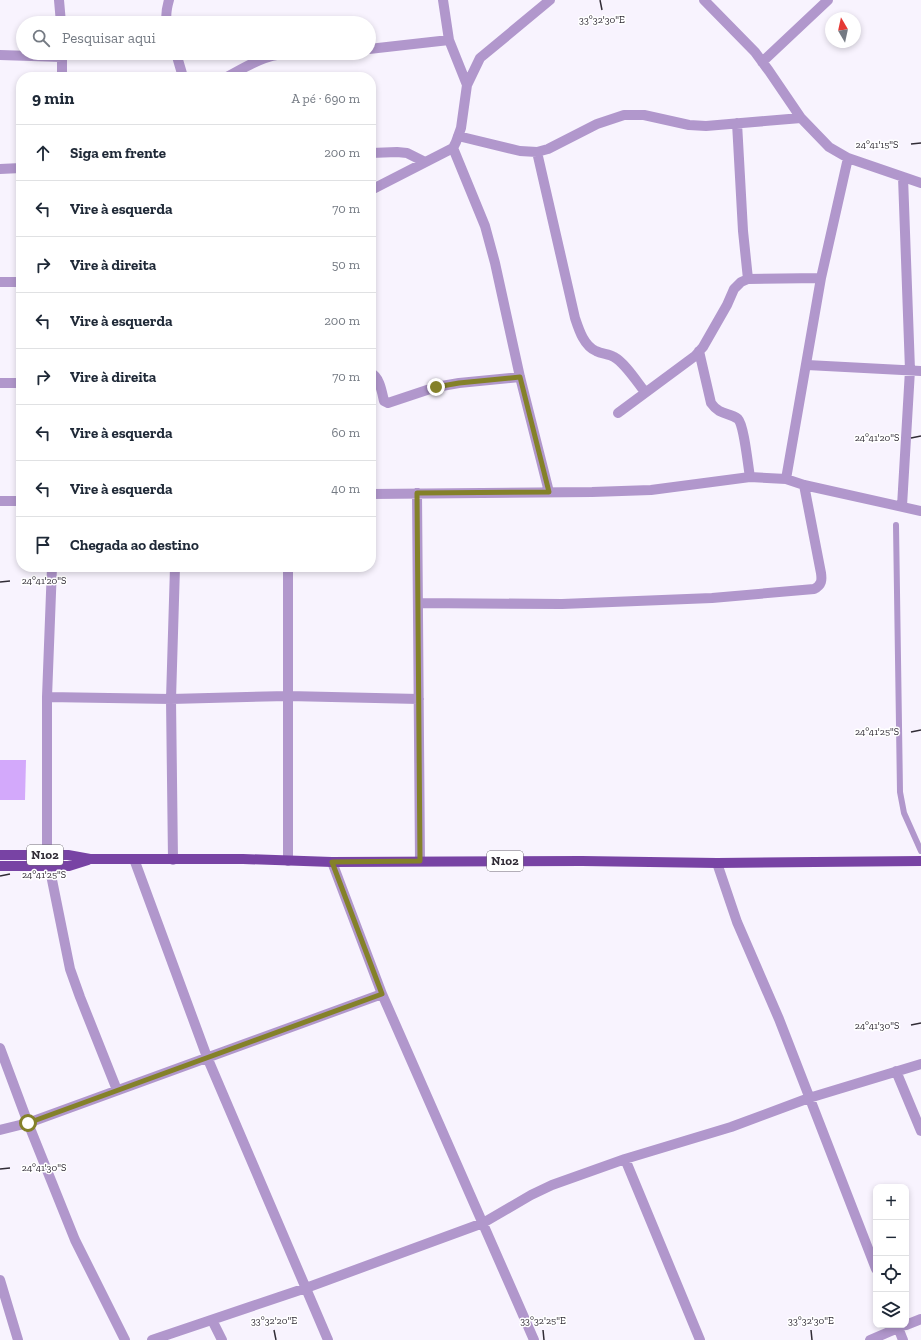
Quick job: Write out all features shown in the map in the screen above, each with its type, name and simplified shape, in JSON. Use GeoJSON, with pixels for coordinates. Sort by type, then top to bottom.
{"type":"FeatureCollection","features":[{"type":"Feature","properties":{"kind":"main road","name":"N102"},"geometry":{"type":"LineString","coordinates":[[0,855],[68,855],[90,859],[243,859],[332,862],[420,861],[717,863],[921,861]]}},
{"type":"Feature","properties":{"kind":"main road","name":"N102"},"geometry":{"type":"LineString","coordinates":[[0,866],[69,866],[90,859]]}},
{"type":"Feature","properties":{"kind":"street"},"geometry":{"type":"LineString","coordinates":[[59,0],[60,16]]}},
{"type":"Feature","properties":{"kind":"street"},"geometry":{"type":"LineString","coordinates":[[166,16],[169,0]]}},
{"type":"Feature","properties":{"kind":"street"},"geometry":{"type":"LineString","coordinates":[[443,0],[449,40],[467,85]]}},
{"type":"Feature","properties":{"kind":"street"},"geometry":{"type":"LineString","coordinates":[[376,187],[453,148],[458,136],[467,85],[480,58],[550,0]]}},
{"type":"Feature","properties":{"kind":"street"},"geometry":{"type":"LineString","coordinates":[[704,0],[755,52],[801,118],[829,147],[848,158],[921,183]]}},
{"type":"Feature","properties":{"kind":"street"},"geometry":{"type":"LineString","coordinates":[[762,62],[828,0]]}},
{"type":"Feature","properties":{"kind":"street"},"geometry":{"type":"LineString","coordinates":[[376,48],[449,40]]}},
{"type":"Feature","properties":{"kind":"street"},"geometry":{"type":"LineString","coordinates":[[0,55],[16,55]]}},
{"type":"Feature","properties":{"kind":"street"},"geometry":{"type":"LineString","coordinates":[[62,60],[62,72]]}},
{"type":"Feature","properties":{"kind":"street"},"geometry":{"type":"LineString","coordinates":[[178,60],[182,72]]}},
{"type":"Feature","properties":{"kind":"street"},"geometry":{"type":"LineString","coordinates":[[236,72],[257,60]]}},
{"type":"Feature","properties":{"kind":"street"},"geometry":{"type":"LineString","coordinates":[[458,136],[520,151],[536,152],[548,149],[597,124],[624,115],[644,115],[689,125],[706,126],[801,118]]}},
{"type":"Feature","properties":{"kind":"street"},"geometry":{"type":"LineString","coordinates":[[737,123],[743,231],[748,279]]}},
{"type":"Feature","properties":{"kind":"street"},"geometry":{"type":"LineString","coordinates":[[453,148],[485,226],[495,263],[520,377],[549,492]]}},
{"type":"Feature","properties":{"kind":"street"},"geometry":{"type":"LineString","coordinates":[[536,152],[575,318],[580,331],[586,342],[594,350],[614,357],[622,363],[645,392]]}},
{"type":"Feature","properties":{"kind":"street"},"geometry":{"type":"LineString","coordinates":[[376,153],[407,153],[426,162]]}},
{"type":"Feature","properties":{"kind":"street"},"geometry":{"type":"LineString","coordinates":[[786,479],[822,278],[848,158]]}},
{"type":"Feature","properties":{"kind":"street"},"geometry":{"type":"LineString","coordinates":[[0,169],[16,168]]}},
{"type":"Feature","properties":{"kind":"street"},"geometry":{"type":"LineString","coordinates":[[902,177],[910,370],[902,506]]}},
{"type":"Feature","properties":{"kind":"street"},"geometry":{"type":"LineString","coordinates":[[618,413],[695,356],[703,347],[727,305],[734,289],[741,282],[748,279],[822,278]]}},
{"type":"Feature","properties":{"kind":"street"},"geometry":{"type":"LineString","coordinates":[[0,282],[16,282]]}},
{"type":"Feature","properties":{"kind":"street"},"geometry":{"type":"LineString","coordinates":[[699,351],[711,404],[715,409],[722,413],[736,418],[742,425],[750,477]]}},
{"type":"Feature","properties":{"kind":"street"},"geometry":{"type":"LineString","coordinates":[[807,365],[921,371]]}},
{"type":"Feature","properties":{"kind":"street"},"geometry":{"type":"LineString","coordinates":[[376,378],[384,401],[388,403],[436,387],[459,383],[520,377]]}},
{"type":"Feature","properties":{"kind":"street"},"geometry":{"type":"LineString","coordinates":[[0,383],[16,383]]}},
{"type":"Feature","properties":{"kind":"street"},"geometry":{"type":"LineString","coordinates":[[376,494],[651,490],[750,477],[786,479],[804,485],[921,511]]}},
{"type":"Feature","properties":{"kind":"street"},"geometry":{"type":"LineString","coordinates":[[418,603],[562,604],[712,598],[814,589],[819,587],[822,581],[804,485]]}},
{"type":"Feature","properties":{"kind":"street"},"geometry":{"type":"LineString","coordinates":[[417,493],[420,861]]}},
{"type":"Feature","properties":{"kind":"street"},"geometry":{"type":"LineString","coordinates":[[0,501],[16,501]]}},
{"type":"Feature","properties":{"kind":"street"},"geometry":{"type":"LineString","coordinates":[[52,572],[47,696],[47,855],[70,969],[117,1090]]}},
{"type":"Feature","properties":{"kind":"street"},"geometry":{"type":"LineString","coordinates":[[173,860],[171,698],[175,572]]}},
{"type":"Feature","properties":{"kind":"street"},"geometry":{"type":"LineString","coordinates":[[288,572],[288,861]]}},
{"type":"Feature","properties":{"kind":"street"},"geometry":{"type":"LineString","coordinates":[[47,696],[171,698],[288,696],[419,699]]}},
{"type":"Feature","properties":{"kind":"street"},"geometry":{"type":"LineString","coordinates":[[134,859],[207,1056],[328,1340]]}},
{"type":"Feature","properties":{"kind":"street"},"geometry":{"type":"LineString","coordinates":[[332,862],[382,994],[534,1340]]}},
{"type":"Feature","properties":{"kind":"street"},"geometry":{"type":"LineString","coordinates":[[717,863],[737,922],[779,1019],[873,1262]]}},
{"type":"Feature","properties":{"kind":"street"},"geometry":{"type":"LineString","coordinates":[[0,1130],[28,1123],[207,1056],[382,994]]}},
{"type":"Feature","properties":{"kind":"street"},"geometry":{"type":"LineString","coordinates":[[0,1048],[28,1123],[75,1240],[125,1340]]}},
{"type":"Feature","properties":{"kind":"street"},"geometry":{"type":"LineString","coordinates":[[152,1340],[306,1288],[483,1223],[531,1195],[552,1185],[625,1159],[731,1127],[809,1098],[921,1064]]}},
{"type":"Feature","properties":{"kind":"street"},"geometry":{"type":"LineString","coordinates":[[896,1071],[921,1131]]}},
{"type":"Feature","properties":{"kind":"street"},"geometry":{"type":"LineString","coordinates":[[625,1159],[700,1340]]}},
{"type":"Feature","properties":{"kind":"street"},"geometry":{"type":"LineString","coordinates":[[0,1280],[18,1340]]}},
{"type":"Feature","properties":{"kind":"street"},"geometry":{"type":"LineString","coordinates":[[909,1323],[921,1319]]}},
{"type":"Feature","properties":{"kind":"street"},"geometry":{"type":"LineString","coordinates":[[212,1320],[222,1340]]}},
{"type":"Feature","properties":{"kind":"street"},"geometry":{"type":"LineString","coordinates":[[870,1340],[897,1328]]}},
{"type":"Feature","properties":{"kind":"street"},"geometry":{"type":"LineString","coordinates":[[902,1328],[903,1340]]}},
{"type":"Feature","properties":{"kind":"lane"},"geometry":{"type":"LineString","coordinates":[[896,525],[900,792],[904,813],[921,851]]}},
{"type":"Feature","properties":{"kind":"building"},"geometry":{"type":"Polygon","coordinates":[[[0,760],[26,760],[25,800],[0,800],[0,760]]]}},
{"type":"Feature","properties":{"kind":"route"},"geometry":{"type":"LineString","coordinates":[[28,1123],[207,1056],[382,994],[332,862],[420,861],[417,493],[549,492],[520,377],[459,383],[436,387]]}}]}
